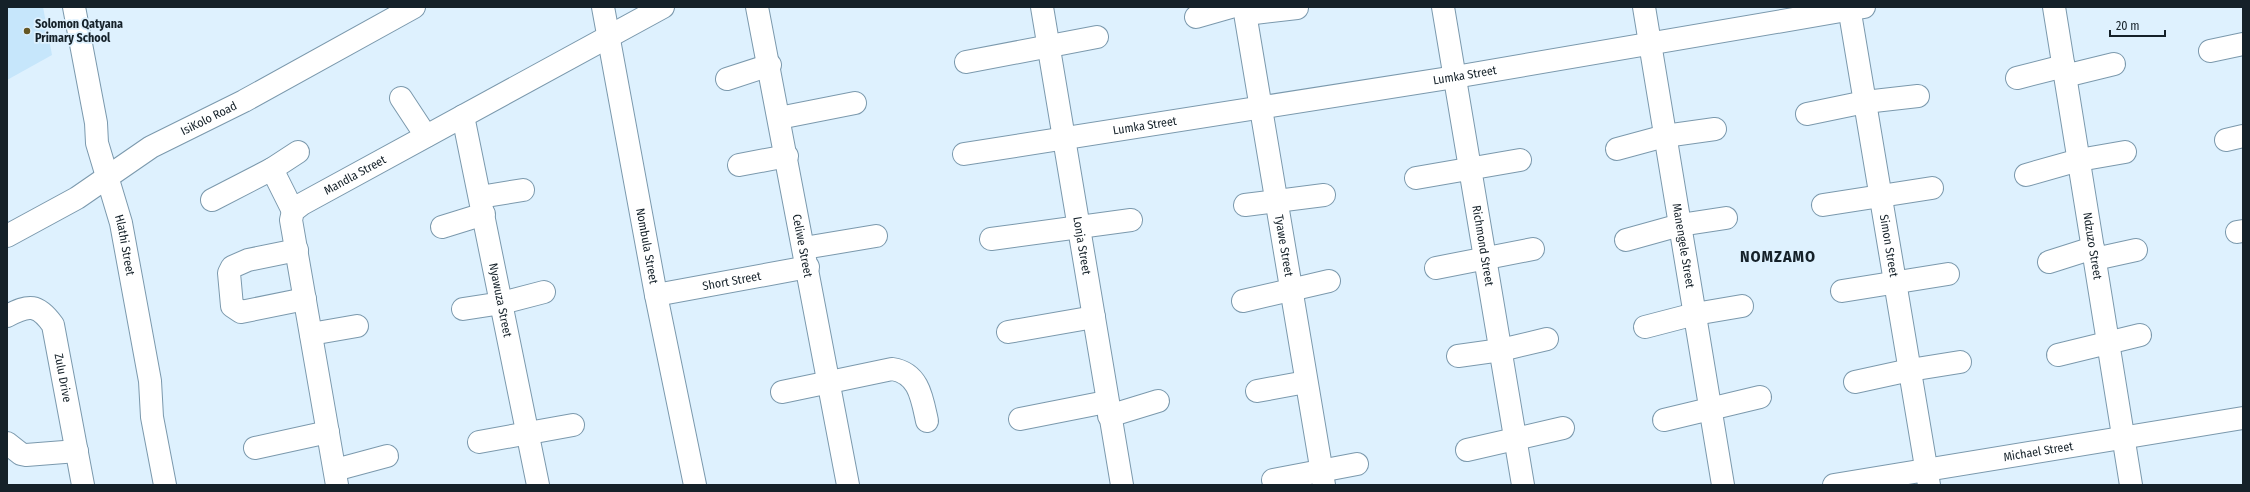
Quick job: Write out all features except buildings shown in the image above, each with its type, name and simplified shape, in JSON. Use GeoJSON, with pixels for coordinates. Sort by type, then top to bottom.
{"type":"FeatureCollection","features":[{"type":"Feature","properties":{"kind":"street","name":"Hlathi Street"},"geometry":{"type":"LineString","coordinates":[[74,7],[96,123],[97,143],[121,223],[150,381],[152,417],[165,485]]}},
{"type":"Feature","properties":{"kind":"street","name":"IsiKolo Road"},"geometry":{"type":"LineString","coordinates":[[7,236],[77,198],[151,147],[244,101],[414,7]]}},
{"type":"Feature","properties":{"kind":"street","name":"Nombula Street"},"geometry":{"type":"LineString","coordinates":[[602,7],[656,295],[695,485]]}},
{"type":"Feature","properties":{"kind":"street","name":"Mandla Street"},"geometry":{"type":"LineString","coordinates":[[293,211],[302,204],[663,7]]}},
{"type":"Feature","properties":{"kind":"street","name":"Celiwe Street"},"geometry":{"type":"LineString","coordinates":[[757,7],[770,65],[848,485]]}},
{"type":"Feature","properties":{"kind":"street","name":"Lonja Street"},"geometry":{"type":"LineString","coordinates":[[1042,7],[1065,138],[1108,409],[1122,485]]}},
{"type":"Feature","properties":{"kind":"street","name":"Richmond Street"},"geometry":{"type":"LineString","coordinates":[[1443,7],[1523,485]]}},
{"type":"Feature","properties":{"kind":"street","name":"Manengele Street"},"geometry":{"type":"LineString","coordinates":[[1644,7],[1724,485]]}},
{"type":"Feature","properties":{"kind":"street","name":"Ndzuzo Street"},"geometry":{"type":"LineString","coordinates":[[2054,7],[2131,485]]}},
{"type":"Feature","properties":{"kind":"street"},"geometry":{"type":"LineString","coordinates":[[1196,17],[1240,9],[1296,8]]}},
{"type":"Feature","properties":{"kind":"street","name":"Lumka Street"},"geometry":{"type":"LineString","coordinates":[[964,154],[1454,77],[1854,8]]}},
{"type":"Feature","properties":{"kind":"street","name":"Simon Street"},"geometry":{"type":"LineString","coordinates":[[1854,8],[1865,102],[1928,478]]}},
{"type":"Feature","properties":{"kind":"street","name":"Tyawe Street"},"geometry":{"type":"LineString","coordinates":[[1240,9],[1260,108],[1322,478]]}},
{"type":"Feature","properties":{"kind":"street"},"geometry":{"type":"LineString","coordinates":[[966,62],[1097,37]]}},
{"type":"Feature","properties":{"kind":"street"},"geometry":{"type":"LineString","coordinates":[[2210,51],[2243,44]]}},
{"type":"Feature","properties":{"kind":"street"},"geometry":{"type":"LineString","coordinates":[[2017,78],[2114,64]]}},
{"type":"Feature","properties":{"kind":"street"},"geometry":{"type":"LineString","coordinates":[[727,79],[770,65]]}},
{"type":"Feature","properties":{"kind":"street"},"geometry":{"type":"LineString","coordinates":[[1807,114],[1865,102],[1918,96]]}},
{"type":"Feature","properties":{"kind":"street"},"geometry":{"type":"LineString","coordinates":[[401,98],[426,136]]}},
{"type":"Feature","properties":{"kind":"street"},"geometry":{"type":"LineString","coordinates":[[780,118],[855,103]]}},
{"type":"Feature","properties":{"kind":"street","name":"Nyawuza Street"},"geometry":{"type":"LineString","coordinates":[[463,116],[538,485]]}},
{"type":"Feature","properties":{"kind":"street"},"geometry":{"type":"LineString","coordinates":[[1617,149],[1665,136],[1715,129]]}},
{"type":"Feature","properties":{"kind":"street"},"geometry":{"type":"LineString","coordinates":[[212,200],[272,169],[298,152]]}},
{"type":"Feature","properties":{"kind":"street"},"geometry":{"type":"LineString","coordinates":[[2026,175],[2079,160],[2125,152]]}},
{"type":"Feature","properties":{"kind":"street"},"geometry":{"type":"LineString","coordinates":[[739,165],[787,156]]}},
{"type":"Feature","properties":{"kind":"street"},"geometry":{"type":"LineString","coordinates":[[1416,178],[1520,160]]}},
{"type":"Feature","properties":{"kind":"street"},"geometry":{"type":"LineString","coordinates":[[272,169],[293,211],[291,220],[336,477],[387,456]]}},
{"type":"Feature","properties":{"kind":"street"},"geometry":{"type":"LineString","coordinates":[[1823,205],[1932,188]]}},
{"type":"Feature","properties":{"kind":"street"},"geometry":{"type":"LineString","coordinates":[[442,227],[482,206],[523,190]]}},
{"type":"Feature","properties":{"kind":"street"},"geometry":{"type":"LineString","coordinates":[[1245,205],[1324,195]]}},
{"type":"Feature","properties":{"kind":"street"},"geometry":{"type":"LineString","coordinates":[[1626,240],[1680,226],[1726,218]]}},
{"type":"Feature","properties":{"kind":"street"},"geometry":{"type":"LineString","coordinates":[[991,239],[1131,220]]}},
{"type":"Feature","properties":{"kind":"street","name":"Short Street"},"geometry":{"type":"LineString","coordinates":[[656,295],[806,258],[876,236]]}},
{"type":"Feature","properties":{"kind":"street"},"geometry":{"type":"LineString","coordinates":[[1436,268],[1533,249]]}},
{"type":"Feature","properties":{"kind":"street"},"geometry":{"type":"LineString","coordinates":[[297,250],[248,260],[232,267],[229,273],[232,306],[241,312],[305,299]]}},
{"type":"Feature","properties":{"kind":"street"},"geometry":{"type":"LineString","coordinates":[[2049,262],[2094,253],[2136,250]]}},
{"type":"Feature","properties":{"kind":"street"},"geometry":{"type":"LineString","coordinates":[[1842,291],[1948,274]]}},
{"type":"Feature","properties":{"kind":"street"},"geometry":{"type":"LineString","coordinates":[[1243,302],[1329,282]]}},
{"type":"Feature","properties":{"kind":"street"},"geometry":{"type":"LineString","coordinates":[[463,309],[502,303],[544,292]]}},
{"type":"Feature","properties":{"kind":"street"},"geometry":{"type":"LineString","coordinates":[[1645,327],[1695,314],[1742,306]]}},
{"type":"Feature","properties":{"kind":"street","name":"Zulu Drive"},"geometry":{"type":"LineString","coordinates":[[7,316],[22,308],[35,308],[45,314],[53,324],[83,485]]}},
{"type":"Feature","properties":{"kind":"street"},"geometry":{"type":"LineString","coordinates":[[1008,332],[1094,317]]}},
{"type":"Feature","properties":{"kind":"street"},"geometry":{"type":"LineString","coordinates":[[311,334],[357,326]]}},
{"type":"Feature","properties":{"kind":"street"},"geometry":{"type":"LineString","coordinates":[[2058,355],[2109,344],[2140,335]]}},
{"type":"Feature","properties":{"kind":"street"},"geometry":{"type":"LineString","coordinates":[[1458,356],[1501,350],[1547,339]]}},
{"type":"Feature","properties":{"kind":"street"},"geometry":{"type":"LineString","coordinates":[[1855,382],[1910,370],[1960,362]]}},
{"type":"Feature","properties":{"kind":"street"},"geometry":{"type":"LineString","coordinates":[[782,392],[892,369],[905,373],[912,378],[920,390],[927,420]]}},
{"type":"Feature","properties":{"kind":"street"},"geometry":{"type":"LineString","coordinates":[[1257,391],[1306,382]]}},
{"type":"Feature","properties":{"kind":"street"},"geometry":{"type":"LineString","coordinates":[[1664,420],[1711,410],[1760,397]]}},
{"type":"Feature","properties":{"kind":"street"},"geometry":{"type":"LineString","coordinates":[[1020,419],[1108,409],[1158,401]]}},
{"type":"Feature","properties":{"kind":"street","name":"Michael Street"},"geometry":{"type":"LineString","coordinates":[[1834,485],[1928,478],[2124,438],[2243,418]]}},
{"type":"Feature","properties":{"kind":"street"},"geometry":{"type":"LineString","coordinates":[[479,442],[527,432],[573,425]]}},
{"type":"Feature","properties":{"kind":"street"},"geometry":{"type":"LineString","coordinates":[[1467,450],[1563,428]]}},
{"type":"Feature","properties":{"kind":"street"},"geometry":{"type":"LineString","coordinates":[[255,448],[328,432]]}},
{"type":"Feature","properties":{"kind":"street"},"geometry":{"type":"LineString","coordinates":[[7,443],[21,454],[26,455],[77,451]]}},
{"type":"Feature","properties":{"kind":"street"},"geometry":{"type":"LineString","coordinates":[[1273,480],[1322,478],[1357,464]]}},
{"type":"Feature","properties":{"kind":"shaded area","name":"Solomon Qatyana Primary School"},"geometry":{"type":"Polygon","coordinates":[[[7,7],[43,7],[52,55],[7,80],[7,7]]]}},
{"type":"Feature","properties":{"kind":"place","name":"Solomon Qatyana Primary School"},"geometry":{"type":"Point","coordinates":[27,31]}},
{"type":"Feature","properties":{"kind":"district","name":"NOMZAMO"},"geometry":{"type":"Point","coordinates":[1778,256]}}]}
